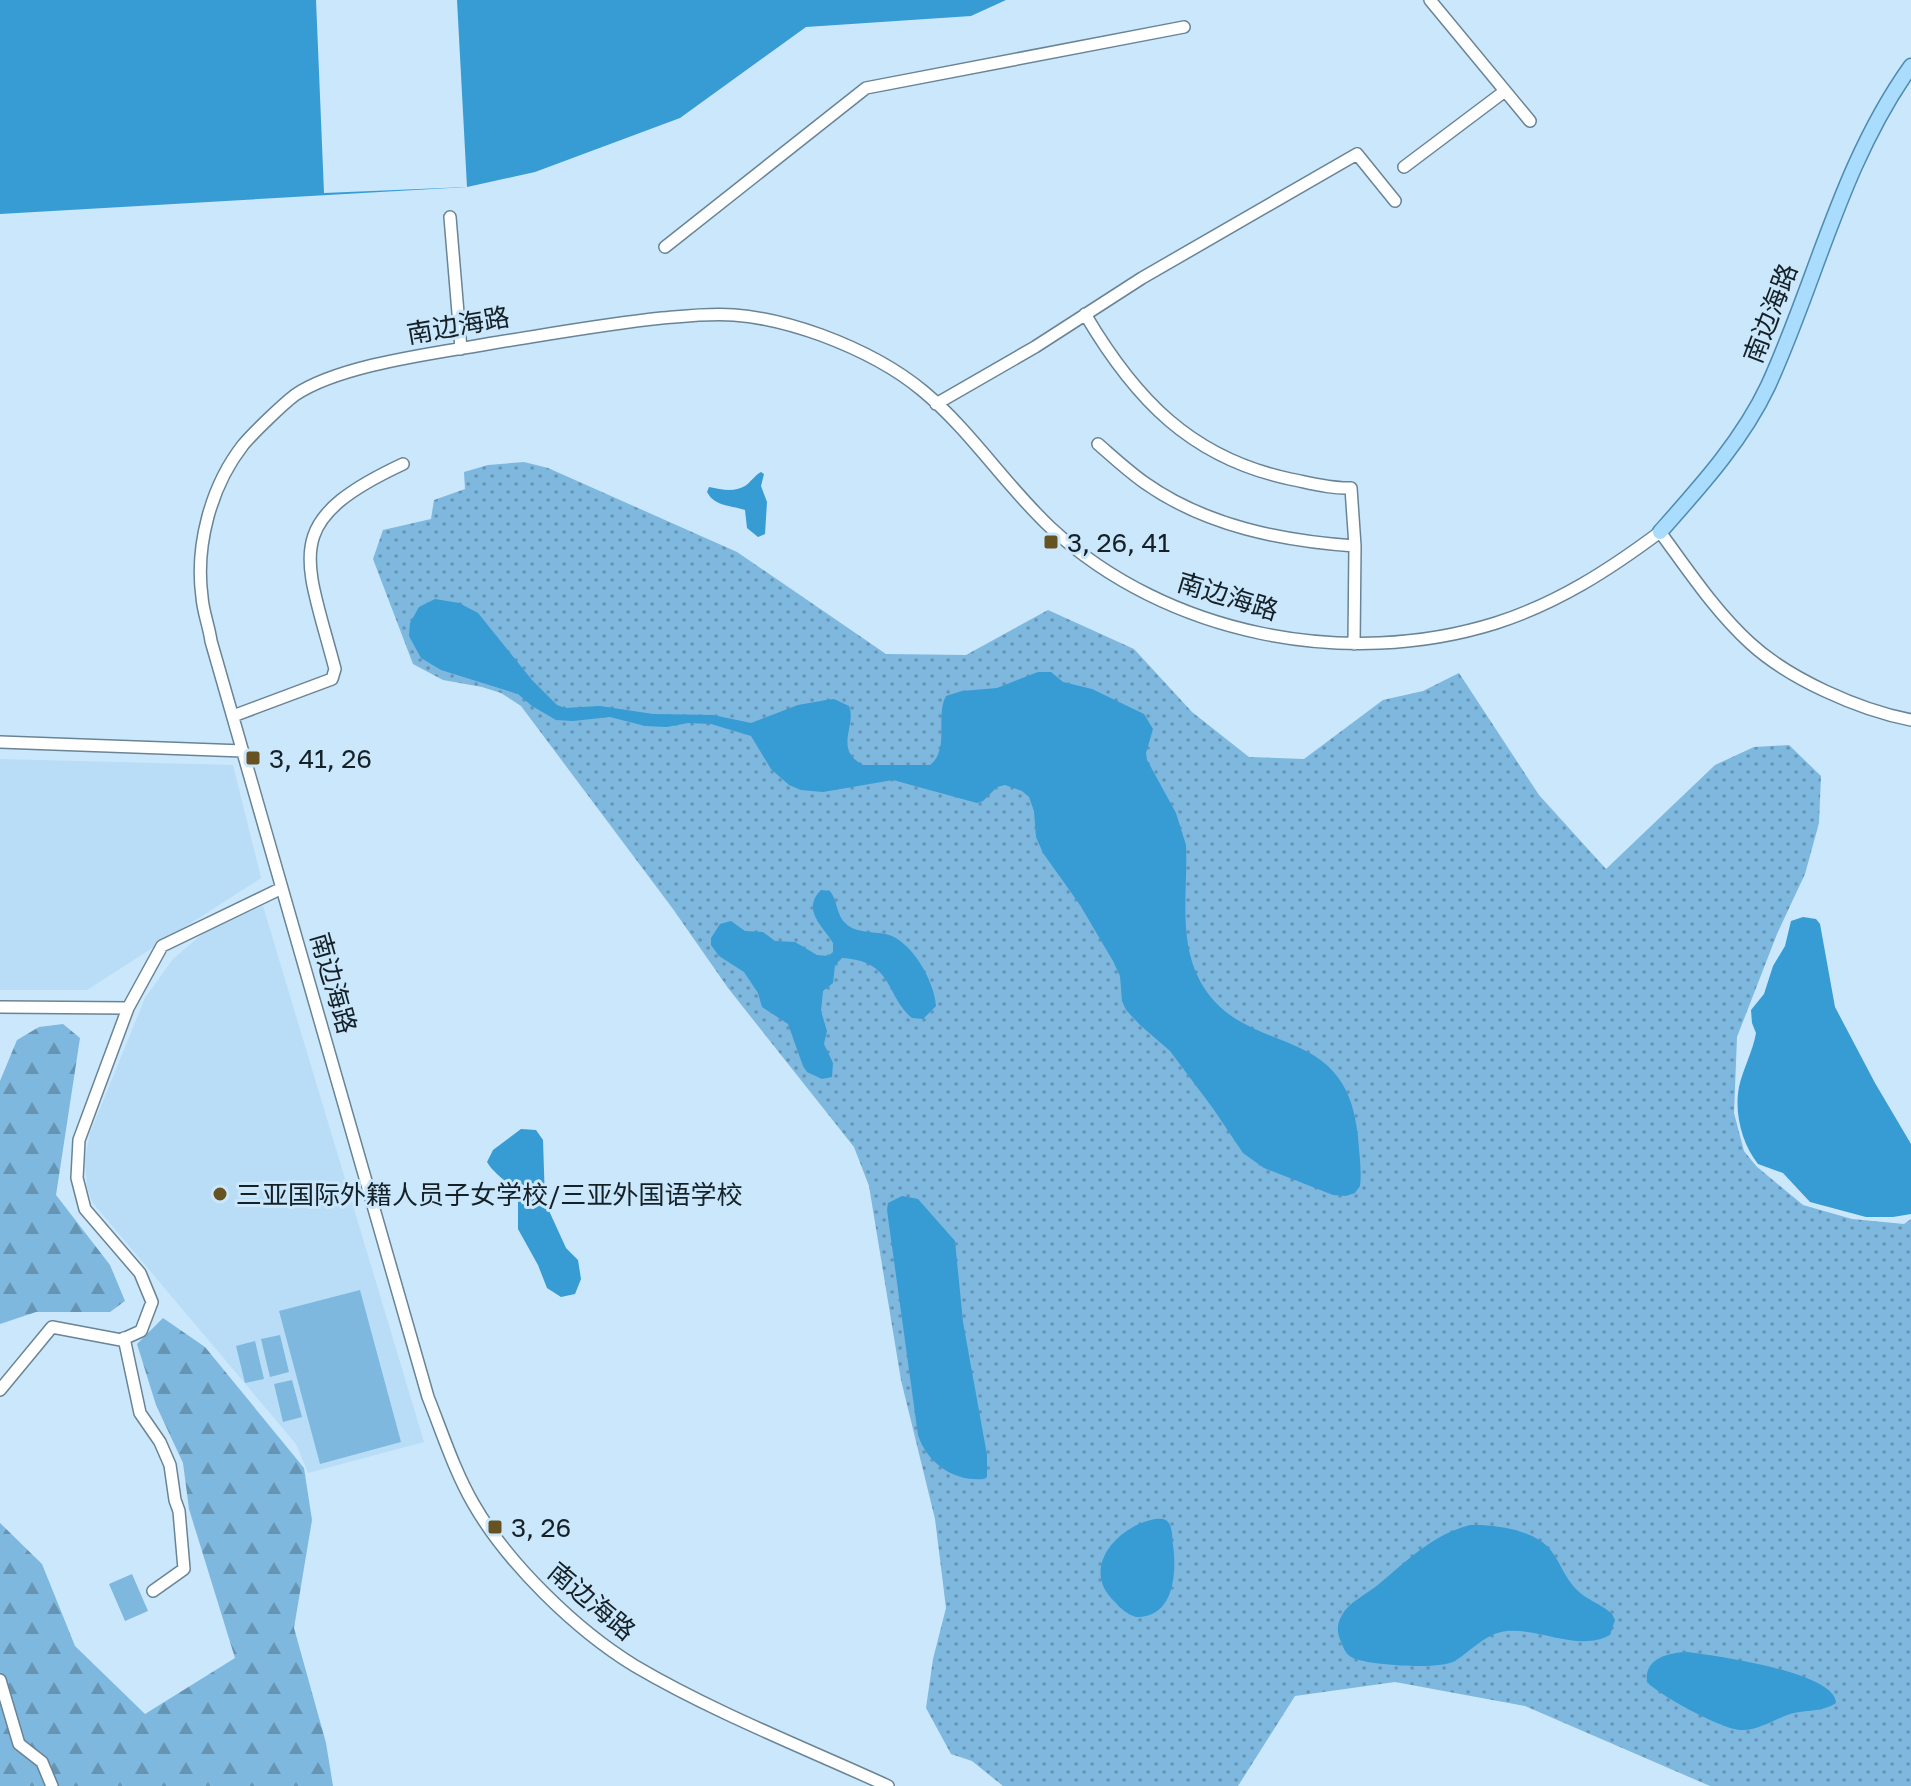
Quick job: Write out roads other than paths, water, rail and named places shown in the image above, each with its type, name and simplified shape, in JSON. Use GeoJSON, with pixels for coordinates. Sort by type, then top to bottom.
{"type":"FeatureCollection","features":[{"type":"Feature","properties":{"kind":"main road","name":"南边海路"},"geometry":{"type":"LineString","coordinates":[[1660,532],[1743,434],[1790,333],[1847,182],[1893,91],[1911,66]]}},
{"type":"Feature","properties":{"kind":"street"},"geometry":{"type":"LineString","coordinates":[[1430,0],[1530,121]]}},
{"type":"Feature","properties":{"kind":"street"},"geometry":{"type":"LineString","coordinates":[[665,247],[866,88],[1184,27]]}},
{"type":"Feature","properties":{"kind":"street"},"geometry":{"type":"LineString","coordinates":[[1404,167],[1505,91]]}},
{"type":"Feature","properties":{"kind":"street"},"geometry":{"type":"LineString","coordinates":[[936,404],[1035,347],[1142,278],[1357,154],[1395,201]]}},
{"type":"Feature","properties":{"kind":"street"},"geometry":{"type":"LineString","coordinates":[[450,217],[461,349]]}},
{"type":"Feature","properties":{"kind":"street","name":"南边海路"},"geometry":{"type":"LineString","coordinates":[[888,1786],[683,1692],[633,1665],[601,1643],[525,1576],[473,1503],[428,1397],[202,599],[201,570],[206,524],[228,468],[246,442],[294,396],[341,374],[461,349],[633,321],[699,314],[733,315],[779,322],[823,336],[884,363],[922,390],[963,430],[1019,497],[1103,569],[1142,591],[1205,618],[1252,632],[1354,644],[1458,633],[1497,623],[1585,585],[1660,532]]}},
{"type":"Feature","properties":{"kind":"street"},"geometry":{"type":"LineString","coordinates":[[1085,314],[1132,385],[1154,409],[1189,438],[1216,454],[1270,474],[1330,487],[1351,488],[1355,546],[1354,644]]}},
{"type":"Feature","properties":{"kind":"street"},"geometry":{"type":"LineString","coordinates":[[1098,444],[1146,484],[1225,523],[1294,539],[1355,546]]}},
{"type":"Feature","properties":{"kind":"street"},"geometry":{"type":"LineString","coordinates":[[233,716],[332,679],[335,669],[308,555],[312,537],[318,523],[339,499],[403,464]]}},
{"type":"Feature","properties":{"kind":"street"},"geometry":{"type":"LineString","coordinates":[[1660,532],[1720,612],[1751,645],[1794,675],[1848,701],[1911,720]]}},
{"type":"Feature","properties":{"kind":"street"},"geometry":{"type":"LineString","coordinates":[[0,742],[243,751]]}},
{"type":"Feature","properties":{"kind":"street"},"geometry":{"type":"LineString","coordinates":[[0,1390],[52,1327],[124,1338],[141,1331],[152,1302],[140,1273],[85,1209],[77,1178],[79,1140],[128,1008],[162,946],[282,888]]}},
{"type":"Feature","properties":{"kind":"street"},"geometry":{"type":"LineString","coordinates":[[0,1007],[128,1008]]}},
{"type":"Feature","properties":{"kind":"street"},"geometry":{"type":"LineString","coordinates":[[124,1338],[140,1413],[160,1442],[170,1465],[184,1546],[184,1569],[153,1591]]}},
{"type":"Feature","properties":{"kind":"street"},"geometry":{"type":"LineString","coordinates":[[0,1680],[19,1744],[42,1762],[52,1786]]}},
{"type":"Feature","properties":{"kind":"place","name":"3, 26, 41"},"geometry":{"type":"Point","coordinates":[1051,542]}},
{"type":"Feature","properties":{"kind":"place","name":"3, 41, 26"},"geometry":{"type":"Point","coordinates":[253,758]}},
{"type":"Feature","properties":{"kind":"place","name":"三亚国际外籍人员子女学校/三亚外国语学校"},"geometry":{"type":"Point","coordinates":[220,1194]}},
{"type":"Feature","properties":{"kind":"place","name":"3, 26"},"geometry":{"type":"Point","coordinates":[495,1527]}}]}
